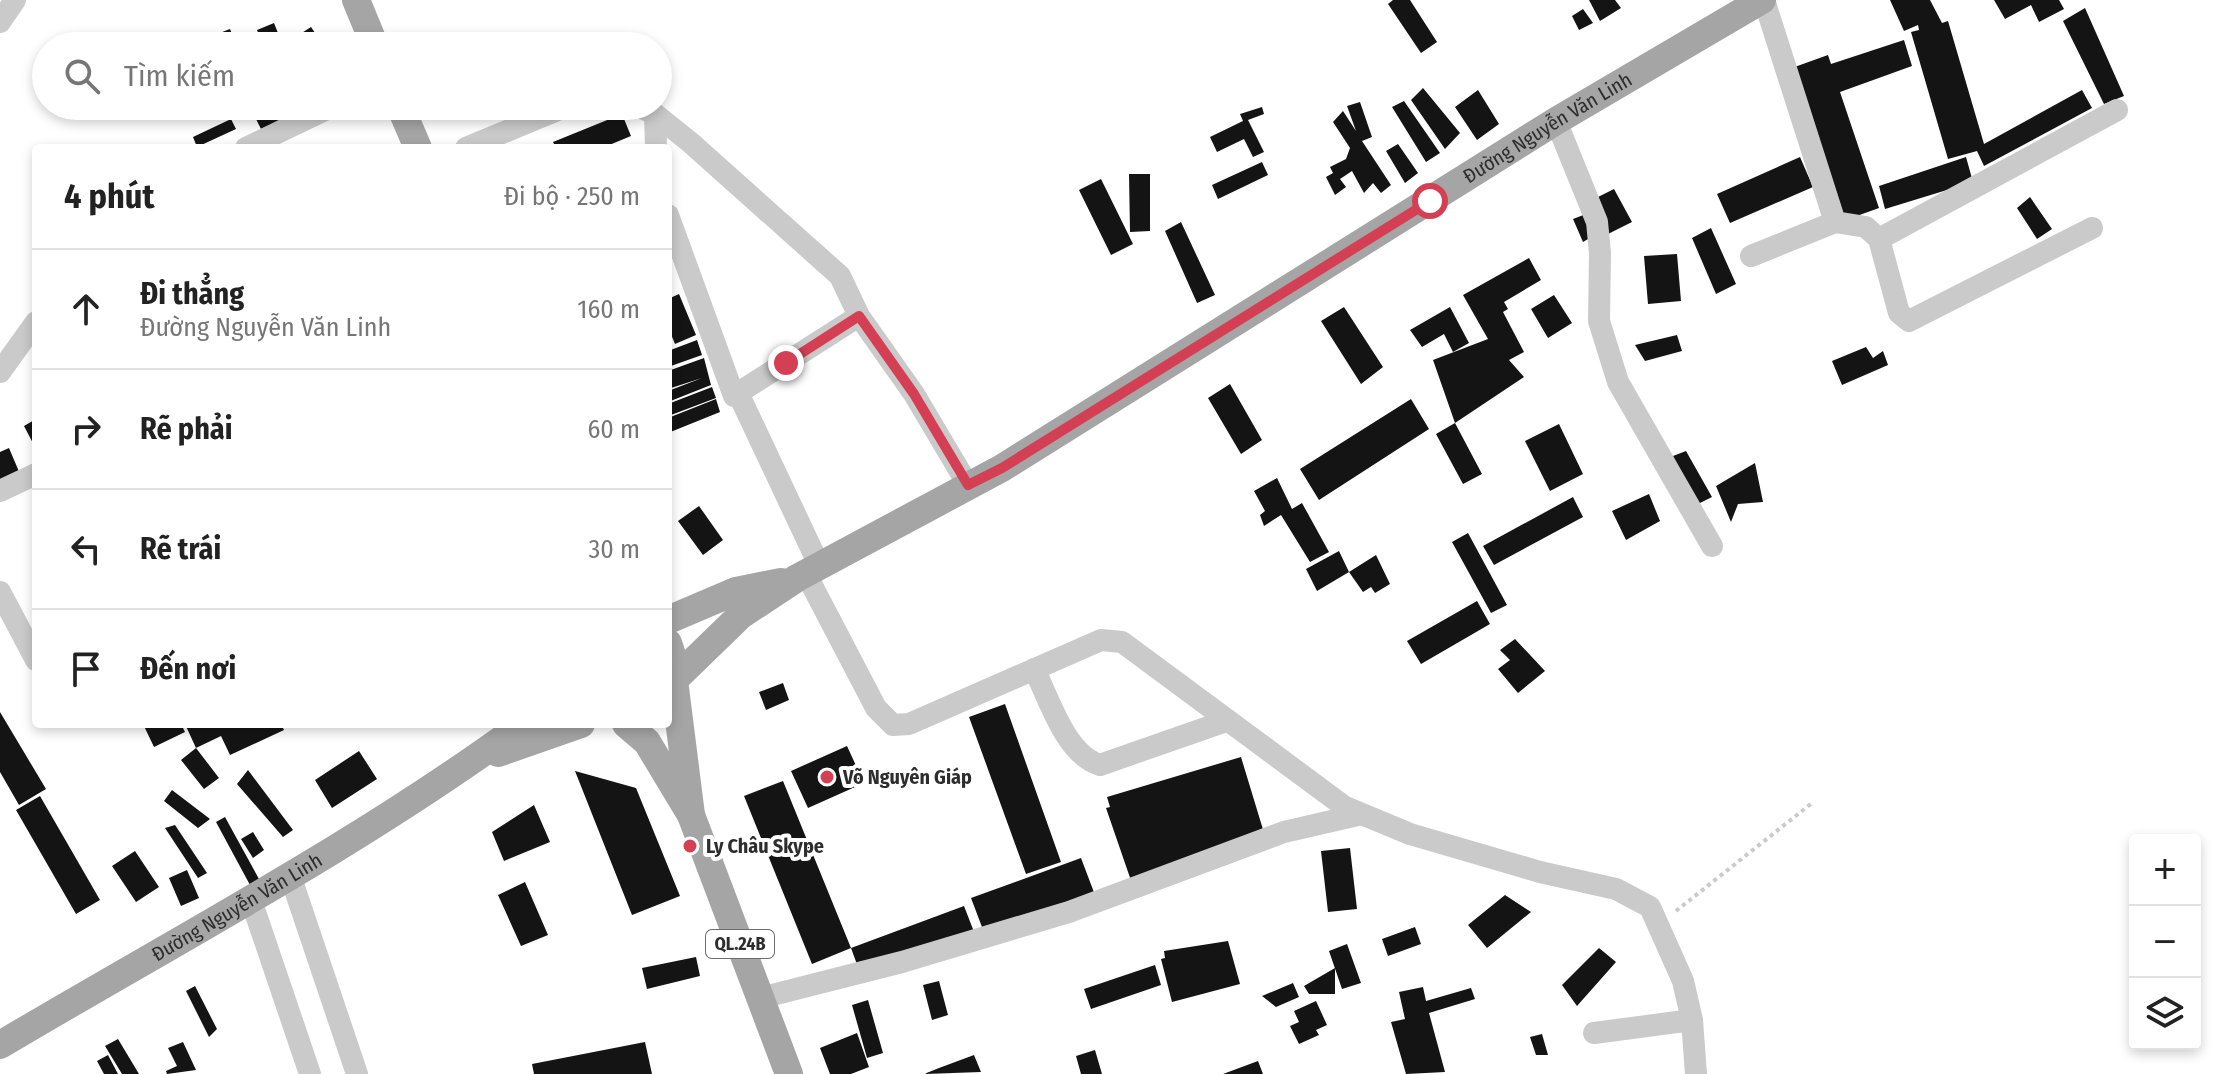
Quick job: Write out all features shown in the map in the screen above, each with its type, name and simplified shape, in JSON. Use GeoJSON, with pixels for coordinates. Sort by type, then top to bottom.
{"type":"FeatureCollection","features":[{"type":"Feature","properties":{"kind":"main road","name":"Đường Nguyễn Văn Linh"},"geometry":{"type":"LineString","coordinates":[[672,686],[741,615],[807,573],[1002,468],[1556,121],[1763,0]]}},
{"type":"Feature","properties":{"kind":"main road"},"geometry":{"type":"LineString","coordinates":[[356,1],[369,32]]}},
{"type":"Feature","properties":{"kind":"main road"},"geometry":{"type":"LineString","coordinates":[[406,120],[416,144]]}},
{"type":"Feature","properties":{"kind":"main road","name":"Đường Nguyễn Văn Linh"},"geometry":{"type":"LineString","coordinates":[[672,618],[736,591],[807,573]]}},
{"type":"Feature","properties":{"kind":"main road"},"geometry":{"type":"LineString","coordinates":[[672,655],[675,664],[672,681]]}},
{"type":"Feature","properties":{"kind":"main road"},"geometry":{"type":"LineString","coordinates":[[672,693],[691,815]]}},
{"type":"Feature","properties":{"kind":"main road","name":"Đường Nguyễn Văn Linh"},"geometry":{"type":"LineString","coordinates":[[0,1045],[290,875],[471,762],[518,728]]}},
{"type":"Feature","properties":{"kind":"main road","name":"Đường Nguyễn Văn Linh"},"geometry":{"type":"LineString","coordinates":[[471,762],[569,728]]}},
{"type":"Feature","properties":{"kind":"main road"},"geometry":{"type":"LineString","coordinates":[[631,728],[647,742],[691,815]]}},
{"type":"Feature","properties":{"kind":"main road","name":"QL.24B"},"geometry":{"type":"LineString","coordinates":[[691,815],[789,1074]]}},
{"type":"Feature","properties":{"kind":"street"},"geometry":{"type":"LineString","coordinates":[[0,22],[15,0]]}},
{"type":"Feature","properties":{"kind":"street"},"geometry":{"type":"LineString","coordinates":[[1763,0],[1835,222]]}},
{"type":"Feature","properties":{"kind":"street"},"geometry":{"type":"LineString","coordinates":[[1879,239],[2117,110]]}},
{"type":"Feature","properties":{"kind":"street"},"geometry":{"type":"LineString","coordinates":[[254,144],[304,120]]}},
{"type":"Feature","properties":{"kind":"street"},"geometry":{"type":"LineString","coordinates":[[476,144],[533,120]]}},
{"type":"Feature","properties":{"kind":"street"},"geometry":{"type":"LineString","coordinates":[[649,120],[655,144]]}},
{"type":"Feature","properties":{"kind":"street"},"geometry":{"type":"LineString","coordinates":[[658,120],[840,276],[859,316],[914,394],[968,485]]}},
{"type":"Feature","properties":{"kind":"street"},"geometry":{"type":"LineString","coordinates":[[1556,121],[1597,222],[1599,321],[1618,382],[1712,546]]}},
{"type":"Feature","properties":{"kind":"street"},"geometry":{"type":"LineString","coordinates":[[1751,256],[1835,222],[1866,227],[1879,239],[1899,313],[1909,321],[2092,228]]}},
{"type":"Feature","properties":{"kind":"street"},"geometry":{"type":"LineString","coordinates":[[672,239],[676,263],[734,396],[859,316]]}},
{"type":"Feature","properties":{"kind":"street"},"geometry":{"type":"LineString","coordinates":[[0,372],[32,328]]}},
{"type":"Feature","properties":{"kind":"street"},"geometry":{"type":"LineString","coordinates":[[738,393],[807,573],[876,708],[893,725],[909,724],[1101,640],[1122,642],[1345,807],[1410,834],[1540,872],[1616,889],[1650,907],[1683,981],[1692,1020],[1696,1074]]}},
{"type":"Feature","properties":{"kind":"street"},"geometry":{"type":"LineString","coordinates":[[0,491],[32,476]]}},
{"type":"Feature","properties":{"kind":"street"},"geometry":{"type":"LineString","coordinates":[[0,592],[32,652]]}},
{"type":"Feature","properties":{"kind":"street"},"geometry":{"type":"LineString","coordinates":[[1034,669],[1072,743],[1085,760],[1100,765],[1226,721]]}},
{"type":"Feature","properties":{"kind":"street"},"geometry":{"type":"LineString","coordinates":[[760,998],[902,962],[1069,912],[1284,832],[1362,814]]}},
{"type":"Feature","properties":{"kind":"street"},"geometry":{"type":"LineString","coordinates":[[290,875],[357,1074]]}},
{"type":"Feature","properties":{"kind":"street"},"geometry":{"type":"LineString","coordinates":[[250,897],[310,1074]]}},
{"type":"Feature","properties":{"kind":"street"},"geometry":{"type":"LineString","coordinates":[[1594,1033],[1692,1020]]}},
{"type":"Feature","properties":{"kind":"path"},"geometry":{"type":"LineString","coordinates":[[1659,924],[1812,803]]}},
{"type":"Feature","properties":{"kind":"building"},"geometry":{"type":"Polygon","coordinates":[[[1393,0],[1410,0],[1437,42],[1421,53],[1388,4],[1393,0]]]}},
{"type":"Feature","properties":{"kind":"building"},"geometry":{"type":"Polygon","coordinates":[[[1589,0],[1615,0],[1621,8],[1600,21],[1589,0]]]}},
{"type":"Feature","properties":{"kind":"building"},"geometry":{"type":"Polygon","coordinates":[[[1890,0],[1930,0],[1942,23],[1948,21],[1984,144],[2082,90],[2092,108],[1984,166],[1977,151],[1948,159],[1911,32],[1919,30],[1918,25],[1904,31],[1890,0]]]}},
{"type":"Feature","properties":{"kind":"building"},"geometry":{"type":"Polygon","coordinates":[[[1994,0],[2059,0],[2064,9],[2039,22],[2031,5],[2005,19],[1994,0]]]}},
{"type":"Feature","properties":{"kind":"building"},"geometry":{"type":"Polygon","coordinates":[[[2085,8],[2124,96],[2104,104],[2063,21],[2085,8]]]}},
{"type":"Feature","properties":{"kind":"building"},"geometry":{"type":"Polygon","coordinates":[[[1583,9],[1593,23],[1579,30],[1572,16],[1583,9]]]}},
{"type":"Feature","properties":{"kind":"building"},"geometry":{"type":"Polygon","coordinates":[[[274,23],[278,32],[258,32],[274,23]]]}},
{"type":"Feature","properties":{"kind":"building"},"geometry":{"type":"Polygon","coordinates":[[[1904,40],[1912,66],[1840,92],[1879,208],[1840,222],[1789,69],[1828,55],[1831,64],[1904,40]]]}},
{"type":"Feature","properties":{"kind":"building"},"geometry":{"type":"Polygon","coordinates":[[[1423,88],[1460,133],[1445,149],[1411,100],[1423,88]]]}},
{"type":"Feature","properties":{"kind":"building"},"geometry":{"type":"Polygon","coordinates":[[[1478,90],[1499,124],[1477,140],[1455,107],[1478,90]]]}},
{"type":"Feature","properties":{"kind":"building"},"geometry":{"type":"Polygon","coordinates":[[[1404,101],[1440,153],[1426,162],[1392,107],[1404,101]]]}},
{"type":"Feature","properties":{"kind":"building"},"geometry":{"type":"Polygon","coordinates":[[[1360,102],[1372,137],[1362,141],[1391,185],[1381,193],[1373,183],[1364,193],[1352,171],[1340,179],[1346,187],[1335,195],[1326,177],[1333,173],[1330,167],[1346,159],[1350,148],[1333,122],[1343,111],[1356,131],[1347,106],[1360,102]]]}},
{"type":"Feature","properties":{"kind":"building"},"geometry":{"type":"Polygon","coordinates":[[[1262,107],[1264,114],[1248,120],[1264,152],[1253,157],[1244,139],[1217,152],[1210,137],[1243,121],[1240,114],[1262,107]]]}},
{"type":"Feature","properties":{"kind":"building"},"geometry":{"type":"Polygon","coordinates":[[[229,120],[236,129],[204,144],[196,144],[193,137],[229,120]]]}},
{"type":"Feature","properties":{"kind":"building"},"geometry":{"type":"Polygon","coordinates":[[[256,120],[281,120],[261,129],[256,120]]]}},
{"type":"Feature","properties":{"kind":"building"},"geometry":{"type":"Polygon","coordinates":[[[607,120],[624,120],[631,136],[612,144],[553,142],[607,120]]]}},
{"type":"Feature","properties":{"kind":"building"},"geometry":{"type":"Polygon","coordinates":[[[1398,144],[1418,173],[1405,183],[1386,151],[1398,144]]]}},
{"type":"Feature","properties":{"kind":"building"},"geometry":{"type":"Polygon","coordinates":[[[1800,157],[1813,187],[1730,223],[1717,194],[1800,157]]]}},
{"type":"Feature","properties":{"kind":"building"},"geometry":{"type":"Polygon","coordinates":[[[1966,157],[1973,182],[1885,209],[1879,186],[1966,157]]]}},
{"type":"Feature","properties":{"kind":"building"},"geometry":{"type":"Polygon","coordinates":[[[1262,162],[1268,175],[1218,199],[1212,185],[1262,162]]]}},
{"type":"Feature","properties":{"kind":"building"},"geometry":{"type":"Polygon","coordinates":[[[1129,174],[1150,174],[1150,231],[1130,232],[1129,174]]]}},
{"type":"Feature","properties":{"kind":"building"},"geometry":{"type":"Polygon","coordinates":[[[1101,179],[1133,244],[1111,255],[1079,190],[1101,179]]]}},
{"type":"Feature","properties":{"kind":"building"},"geometry":{"type":"Polygon","coordinates":[[[1614,189],[1632,222],[1608,234],[1592,200],[1614,189]]]}},
{"type":"Feature","properties":{"kind":"building"},"geometry":{"type":"Polygon","coordinates":[[[2030,197],[2052,229],[2037,239],[2017,208],[2030,197]]]}},
{"type":"Feature","properties":{"kind":"building"},"geometry":{"type":"Polygon","coordinates":[[[1586,214],[1595,235],[1583,242],[1573,219],[1586,214]]]}},
{"type":"Feature","properties":{"kind":"building"},"geometry":{"type":"Polygon","coordinates":[[[1181,222],[1215,295],[1197,303],[1165,231],[1181,222]]]}},
{"type":"Feature","properties":{"kind":"building"},"geometry":{"type":"Polygon","coordinates":[[[1711,228],[1736,284],[1716,294],[1692,238],[1711,228]]]}},
{"type":"Feature","properties":{"kind":"building"},"geometry":{"type":"Polygon","coordinates":[[[1677,254],[1681,301],[1648,304],[1644,256],[1677,254]]]}},
{"type":"Feature","properties":{"kind":"building"},"geometry":{"type":"Polygon","coordinates":[[[1529,258],[1541,280],[1504,302],[1508,309],[1503,312],[1524,352],[1509,360],[1524,377],[1455,423],[1433,360],[1488,339],[1463,295],[1529,258]]]}},
{"type":"Feature","properties":{"kind":"building"},"geometry":{"type":"Polygon","coordinates":[[[679,294],[696,335],[675,344],[672,337],[672,297],[679,294]]]}},
{"type":"Feature","properties":{"kind":"building"},"geometry":{"type":"Polygon","coordinates":[[[1554,295],[1572,323],[1548,338],[1531,309],[1554,295]]]}},
{"type":"Feature","properties":{"kind":"building"},"geometry":{"type":"Polygon","coordinates":[[[1344,307],[1383,367],[1361,384],[1321,321],[1344,307]]]}},
{"type":"Feature","properties":{"kind":"building"},"geometry":{"type":"Polygon","coordinates":[[[1450,307],[1469,343],[1453,352],[1444,334],[1422,347],[1410,330],[1450,307]]]}},
{"type":"Feature","properties":{"kind":"building"},"geometry":{"type":"Polygon","coordinates":[[[1677,335],[1682,351],[1645,361],[1635,345],[1677,335]]]}},
{"type":"Feature","properties":{"kind":"building"},"geometry":{"type":"Polygon","coordinates":[[[697,340],[702,355],[672,366],[672,349],[697,340]]]}},
{"type":"Feature","properties":{"kind":"building"},"geometry":{"type":"Polygon","coordinates":[[[1866,347],[1873,358],[1883,351],[1888,365],[1842,385],[1832,361],[1866,347]]]}},
{"type":"Feature","properties":{"kind":"building"},"geometry":{"type":"Polygon","coordinates":[[[704,358],[711,385],[672,400],[672,389],[702,378],[672,388],[672,370],[704,358]]]}},
{"type":"Feature","properties":{"kind":"building"},"geometry":{"type":"Polygon","coordinates":[[[1230,384],[1262,440],[1241,454],[1208,398],[1230,384]]]}},
{"type":"Feature","properties":{"kind":"building"},"geometry":{"type":"Polygon","coordinates":[[[712,387],[716,398],[672,415],[672,402],[712,387]]]}},
{"type":"Feature","properties":{"kind":"building"},"geometry":{"type":"Polygon","coordinates":[[[716,399],[720,412],[672,431],[672,416],[716,399]]]}},
{"type":"Feature","properties":{"kind":"building"},"geometry":{"type":"Polygon","coordinates":[[[1411,399],[1429,429],[1319,500],[1300,469],[1411,399]]]}},
{"type":"Feature","properties":{"kind":"building"},"geometry":{"type":"Polygon","coordinates":[[[32,421],[32,441],[24,426],[32,421]]]}},
{"type":"Feature","properties":{"kind":"building"},"geometry":{"type":"Polygon","coordinates":[[[1455,423],[1482,474],[1463,484],[1436,434],[1455,423]]]}},
{"type":"Feature","properties":{"kind":"building"},"geometry":{"type":"Polygon","coordinates":[[[1559,424],[1583,474],[1550,491],[1525,441],[1559,424]]]}},
{"type":"Feature","properties":{"kind":"building"},"geometry":{"type":"Polygon","coordinates":[[[9,448],[20,474],[0,482],[0,452],[9,448]]]}},
{"type":"Feature","properties":{"kind":"building"},"geometry":{"type":"Polygon","coordinates":[[[1686,451],[1712,497],[1696,505],[1673,456],[1686,451]]]}},
{"type":"Feature","properties":{"kind":"building"},"geometry":{"type":"Polygon","coordinates":[[[1755,463],[1763,502],[1738,504],[1731,522],[1716,486],[1755,463]]]}},
{"type":"Feature","properties":{"kind":"building"},"geometry":{"type":"Polygon","coordinates":[[[1277,478],[1292,509],[1302,503],[1329,552],[1310,562],[1281,515],[1264,526],[1260,515],[1265,511],[1254,491],[1277,478]]]}},
{"type":"Feature","properties":{"kind":"building"},"geometry":{"type":"Polygon","coordinates":[[[1649,494],[1660,521],[1626,540],[1612,511],[1649,494]]]}},
{"type":"Feature","properties":{"kind":"building"},"geometry":{"type":"Polygon","coordinates":[[[1573,497],[1583,517],[1494,565],[1483,546],[1573,497]]]}},
{"type":"Feature","properties":{"kind":"building"},"geometry":{"type":"Polygon","coordinates":[[[699,506],[723,540],[703,555],[678,521],[699,506]]]}},
{"type":"Feature","properties":{"kind":"building"},"geometry":{"type":"Polygon","coordinates":[[[1468,533],[1507,605],[1491,613],[1452,542],[1468,533]]]}},
{"type":"Feature","properties":{"kind":"building"},"geometry":{"type":"Polygon","coordinates":[[[1339,551],[1349,572],[1317,591],[1306,569],[1339,551]]]}},
{"type":"Feature","properties":{"kind":"building"},"geometry":{"type":"Polygon","coordinates":[[[1376,555],[1390,584],[1375,593],[1371,587],[1363,592],[1349,572],[1376,555]]]}},
{"type":"Feature","properties":{"kind":"building"},"geometry":{"type":"Polygon","coordinates":[[[1477,601],[1490,624],[1421,664],[1407,641],[1477,601]]]}},
{"type":"Feature","properties":{"kind":"building"},"geometry":{"type":"Polygon","coordinates":[[[1515,639],[1545,671],[1518,693],[1498,669],[1510,660],[1500,650],[1515,639]]]}},
{"type":"Feature","properties":{"kind":"building"},"geometry":{"type":"Polygon","coordinates":[[[783,683],[789,700],[766,710],[759,692],[783,683]]]}},
{"type":"Feature","properties":{"kind":"building"},"geometry":{"type":"Polygon","coordinates":[[[1005,704],[1061,862],[1026,874],[969,717],[1005,704]]]}},
{"type":"Feature","properties":{"kind":"building"},"geometry":{"type":"Polygon","coordinates":[[[0,712],[46,789],[19,805],[0,772],[0,712]]]}},
{"type":"Feature","properties":{"kind":"building"},"geometry":{"type":"Polygon","coordinates":[[[145,728],[183,728],[185,732],[154,747],[145,728]]]}},
{"type":"Feature","properties":{"kind":"building"},"geometry":{"type":"Polygon","coordinates":[[[187,728],[284,730],[230,755],[221,736],[196,748],[187,728]]]}},
{"type":"Feature","properties":{"kind":"building","name":"Võ Nguyên Giáp"},"geometry":{"type":"Polygon","coordinates":[[[847,746],[864,783],[808,808],[791,771],[847,746]]]}},
{"type":"Feature","properties":{"kind":"building"},"geometry":{"type":"Polygon","coordinates":[[[196,748],[219,778],[204,789],[181,760],[196,748]]]}},
{"type":"Feature","properties":{"kind":"building"},"geometry":{"type":"Polygon","coordinates":[[[359,751],[377,779],[332,808],[315,780],[359,751]]]}},
{"type":"Feature","properties":{"kind":"building"},"geometry":{"type":"Polygon","coordinates":[[[1241,757],[1268,846],[1137,898],[1106,808],[1110,807],[1107,797],[1241,757]]]}},
{"type":"Feature","properties":{"kind":"building"},"geometry":{"type":"Polygon","coordinates":[[[248,770],[293,830],[283,837],[237,784],[248,770]]]}},
{"type":"Feature","properties":{"kind":"building"},"geometry":{"type":"Polygon","coordinates":[[[575,771],[636,788],[680,896],[632,915],[575,771]]]}},
{"type":"Feature","properties":{"kind":"building"},"geometry":{"type":"Polygon","coordinates":[[[783,781],[851,948],[812,964],[744,796],[783,781]]]}},
{"type":"Feature","properties":{"kind":"building"},"geometry":{"type":"Polygon","coordinates":[[[172,790],[210,819],[198,828],[164,801],[172,790]]]}},
{"type":"Feature","properties":{"kind":"building"},"geometry":{"type":"Polygon","coordinates":[[[40,796],[100,900],[76,914],[16,810],[40,796]]]}},
{"type":"Feature","properties":{"kind":"building"},"geometry":{"type":"Polygon","coordinates":[[[534,805],[550,842],[504,861],[492,832],[534,805]]]}},
{"type":"Feature","properties":{"kind":"building"},"geometry":{"type":"Polygon","coordinates":[[[225,817],[259,879],[250,885],[216,822],[225,817]]]}},
{"type":"Feature","properties":{"kind":"building"},"geometry":{"type":"Polygon","coordinates":[[[175,825],[207,873],[198,878],[165,828],[175,825]]]}},
{"type":"Feature","properties":{"kind":"building"},"geometry":{"type":"Polygon","coordinates":[[[253,832],[264,850],[253,858],[241,839],[253,832]]]}},
{"type":"Feature","properties":{"kind":"building"},"geometry":{"type":"Polygon","coordinates":[[[1350,848],[1357,909],[1328,912],[1321,851],[1350,848]]]}},
{"type":"Feature","properties":{"kind":"building"},"geometry":{"type":"Polygon","coordinates":[[[135,851],[159,887],[136,902],[112,866],[135,851]]]}},
{"type":"Feature","properties":{"kind":"building"},"geometry":{"type":"Polygon","coordinates":[[[1081,858],[1095,895],[985,935],[971,898],[1081,858]]]}},
{"type":"Feature","properties":{"kind":"building"},"geometry":{"type":"Polygon","coordinates":[[[187,870],[199,898],[181,906],[169,878],[187,870]]]}},
{"type":"Feature","properties":{"kind":"building"},"geometry":{"type":"Polygon","coordinates":[[[525,882],[548,935],[521,946],[498,895],[525,882]]]}},
{"type":"Feature","properties":{"kind":"building"},"geometry":{"type":"Polygon","coordinates":[[[1505,895],[1531,912],[1487,948],[1468,925],[1505,895]]]}},
{"type":"Feature","properties":{"kind":"building"},"geometry":{"type":"Polygon","coordinates":[[[964,906],[976,937],[862,978],[851,948],[964,906]]]}},
{"type":"Feature","properties":{"kind":"building"},"geometry":{"type":"Polygon","coordinates":[[[1415,927],[1421,944],[1388,956],[1382,939],[1415,927]]]}},
{"type":"Feature","properties":{"kind":"building"},"geometry":{"type":"Polygon","coordinates":[[[1228,941],[1240,984],[1172,1002],[1161,959],[1165,958],[1164,951],[1228,941]]]}},
{"type":"Feature","properties":{"kind":"building"},"geometry":{"type":"Polygon","coordinates":[[[1347,944],[1361,983],[1342,989],[1329,951],[1347,944]]]}},
{"type":"Feature","properties":{"kind":"building"},"geometry":{"type":"Polygon","coordinates":[[[1599,948],[1616,962],[1577,1006],[1562,985],[1599,948]]]}},
{"type":"Feature","properties":{"kind":"building"},"geometry":{"type":"Polygon","coordinates":[[[696,957],[700,976],[647,989],[642,968],[696,957]]]}},
{"type":"Feature","properties":{"kind":"building"},"geometry":{"type":"Polygon","coordinates":[[[1155,965],[1161,985],[1091,1009],[1084,989],[1155,965]]]}},
{"type":"Feature","properties":{"kind":"building"},"geometry":{"type":"Polygon","coordinates":[[[1335,968],[1335,994],[1309,994],[1304,986],[1335,968]]]}},
{"type":"Feature","properties":{"kind":"building"},"geometry":{"type":"Polygon","coordinates":[[[939,981],[948,1015],[932,1020],[923,985],[939,981]]]}},
{"type":"Feature","properties":{"kind":"building"},"geometry":{"type":"Polygon","coordinates":[[[1293,983],[1299,997],[1276,1007],[1262,996],[1293,983]]]}},
{"type":"Feature","properties":{"kind":"building"},"geometry":{"type":"Polygon","coordinates":[[[195,986],[217,1029],[209,1037],[186,991],[195,986]]]}},
{"type":"Feature","properties":{"kind":"building"},"geometry":{"type":"Polygon","coordinates":[[[1423,987],[1426,1001],[1471,988],[1475,999],[1429,1013],[1445,1072],[1406,1074],[1391,1022],[1405,1019],[1399,992],[1423,987]]]}},
{"type":"Feature","properties":{"kind":"building"},"geometry":{"type":"Polygon","coordinates":[[[868,1000],[883,1053],[867,1058],[852,1005],[868,1000]]]}},
{"type":"Feature","properties":{"kind":"building"},"geometry":{"type":"Polygon","coordinates":[[[1316,1001],[1327,1025],[1316,1030],[1319,1035],[1299,1044],[1290,1026],[1299,1022],[1294,1011],[1316,1001]]]}},
{"type":"Feature","properties":{"kind":"building"},"geometry":{"type":"Polygon","coordinates":[[[857,1033],[869,1067],[851,1074],[830,1074],[820,1048],[857,1033]]]}},
{"type":"Feature","properties":{"kind":"building"},"geometry":{"type":"Polygon","coordinates":[[[1542,1034],[1548,1055],[1536,1055],[1530,1037],[1542,1034]]]}},
{"type":"Feature","properties":{"kind":"building"},"geometry":{"type":"Polygon","coordinates":[[[118,1039],[139,1074],[122,1074],[105,1046],[118,1039]]]}},
{"type":"Feature","properties":{"kind":"building"},"geometry":{"type":"Polygon","coordinates":[[[183,1042],[196,1070],[167,1074],[166,1071],[177,1066],[168,1048],[183,1042]]]}},
{"type":"Feature","properties":{"kind":"building"},"geometry":{"type":"Polygon","coordinates":[[[645,1042],[652,1074],[534,1074],[532,1064],[645,1042]]]}},
{"type":"Feature","properties":{"kind":"building"},"geometry":{"type":"Polygon","coordinates":[[[1095,1050],[1102,1074],[1081,1074],[1076,1056],[1095,1050]]]}},
{"type":"Feature","properties":{"kind":"building"},"geometry":{"type":"Polygon","coordinates":[[[108,1055],[118,1074],[104,1074],[97,1061],[108,1055]]]}},
{"type":"Feature","properties":{"kind":"building"},"geometry":{"type":"Polygon","coordinates":[[[974,1055],[981,1072],[924,1074],[939,1068],[974,1055]]]}},
{"type":"Feature","properties":{"kind":"building"},"geometry":{"type":"Polygon","coordinates":[[[1258,1061],[1263,1074],[1223,1074],[1258,1061]]]}},
{"type":"Feature","properties":{"kind":"place","name":"Võ Nguyên Giáp"},"geometry":{"type":"Point","coordinates":[827,777]}},
{"type":"Feature","properties":{"kind":"place","name":"Ly Châu Skype"},"geometry":{"type":"Point","coordinates":[690,846]}},
{"type":"Feature","properties":{"kind":"route"},"geometry":{"type":"LineString","coordinates":[[786,363],[859,316],[914,394],[968,485],[1002,468],[1430,201]]}}]}
